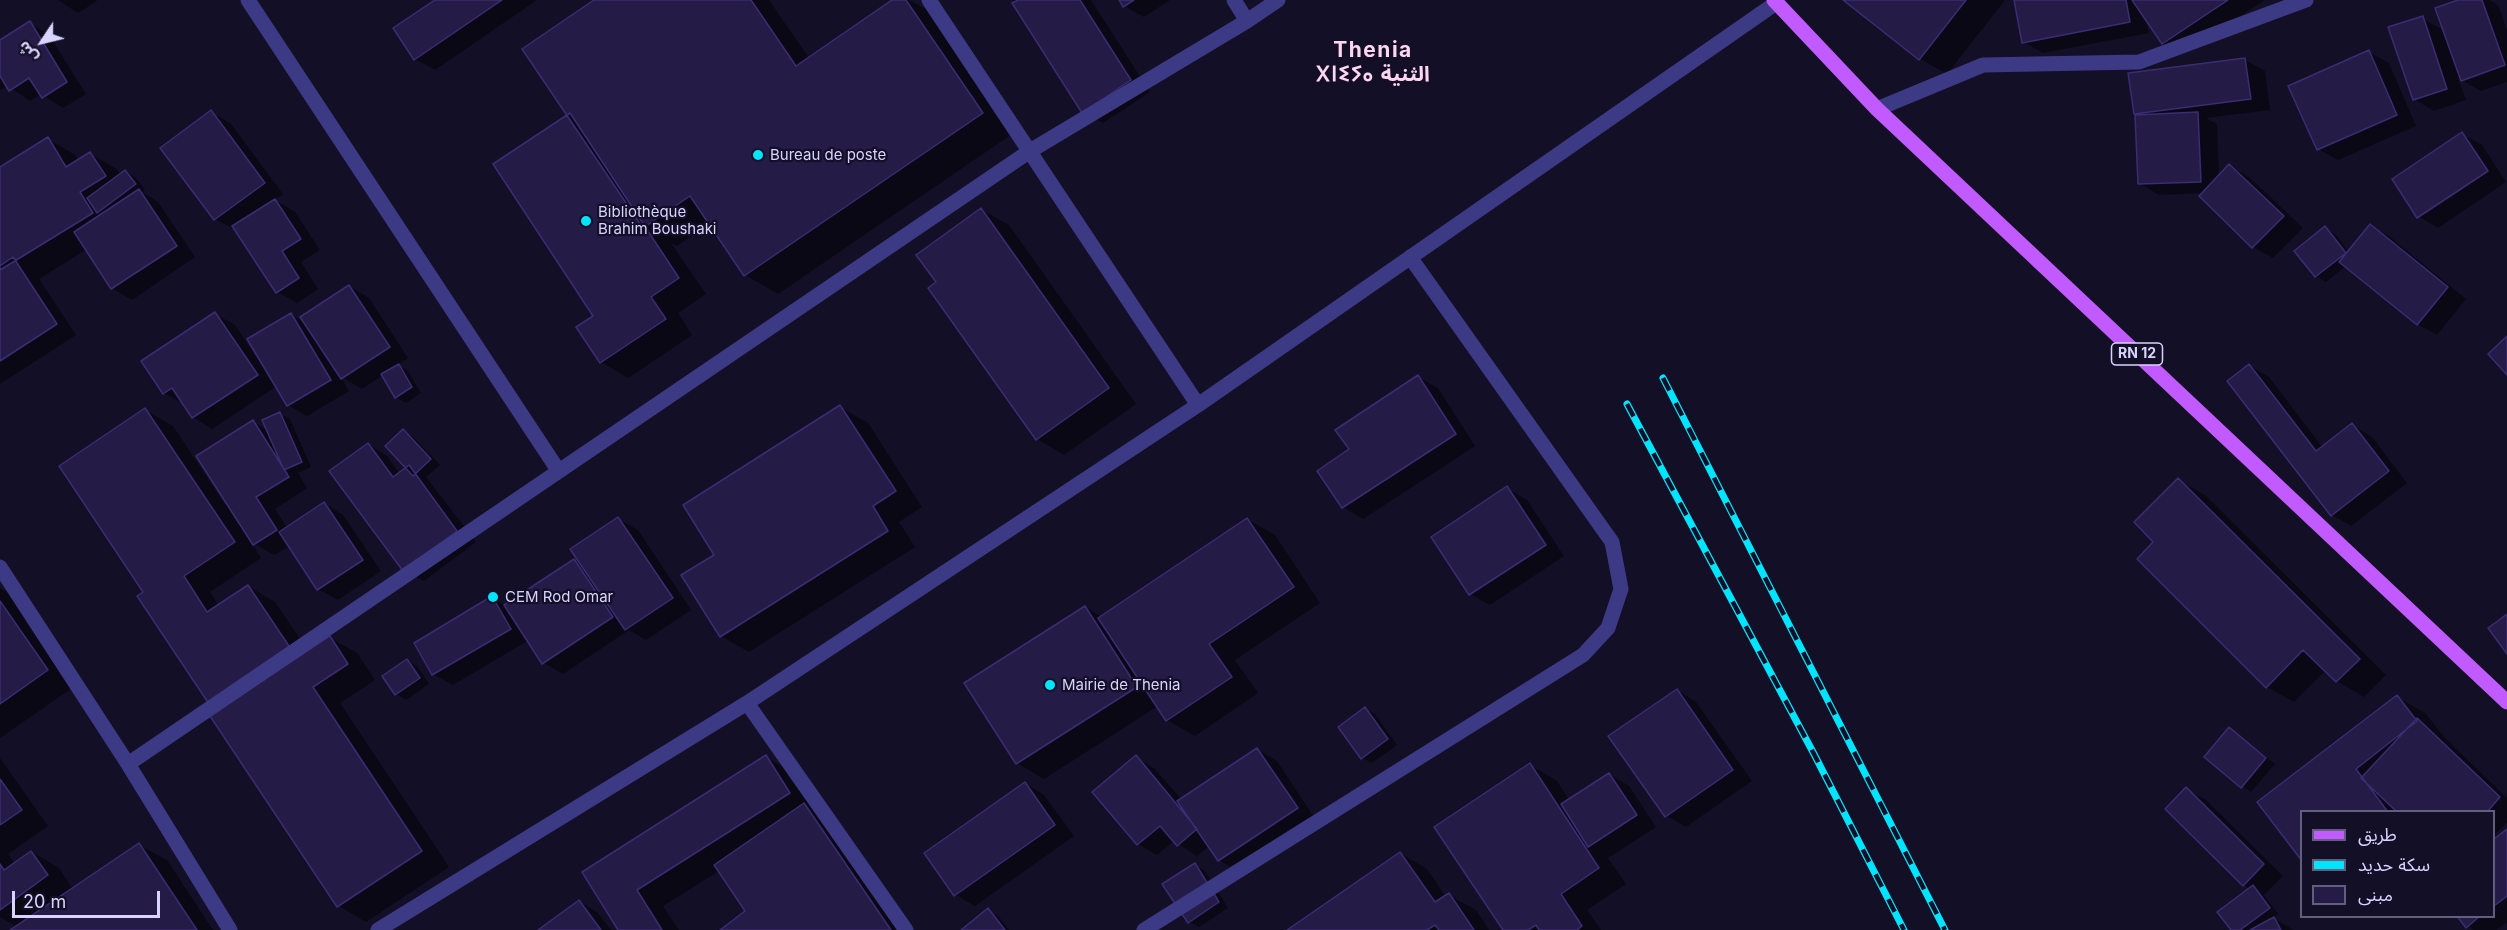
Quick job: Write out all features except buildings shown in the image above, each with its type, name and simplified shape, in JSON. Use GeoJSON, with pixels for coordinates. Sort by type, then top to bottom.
{"type":"FeatureCollection","features":[{"type":"Feature","properties":{"kind":"main road","name":"RN 12"},"geometry":{"type":"LineString","coordinates":[[1775,1],[1877,109],[2507,702]]}},
{"type":"Feature","properties":{"kind":"street"},"geometry":{"type":"LineString","coordinates":[[248,0],[558,470]]}},
{"type":"Feature","properties":{"kind":"street"},"geometry":{"type":"LineString","coordinates":[[929,0],[1198,405]]}},
{"type":"Feature","properties":{"kind":"street"},"geometry":{"type":"LineString","coordinates":[[1234,0],[1247,21]]}},
{"type":"Feature","properties":{"kind":"street"},"geometry":{"type":"LineString","coordinates":[[128,764],[1030,151],[1247,21],[1278,0]]}},
{"type":"Feature","properties":{"kind":"street"},"geometry":{"type":"LineString","coordinates":[[1877,109],[1983,65],[2139,62],[2306,0]]}},
{"type":"Feature","properties":{"kind":"street"},"geometry":{"type":"LineString","coordinates":[[378,930],[747,703],[1198,405],[1775,1]]}},
{"type":"Feature","properties":{"kind":"street"},"geometry":{"type":"LineString","coordinates":[[1144,930],[1583,655],[1608,628],[1621,590],[1612,542],[1410,257]]}},
{"type":"Feature","properties":{"kind":"street"},"geometry":{"type":"LineString","coordinates":[[0,567],[128,764],[230,930]]}},
{"type":"Feature","properties":{"kind":"street"},"geometry":{"type":"LineString","coordinates":[[747,703],[906,930]]}},
{"type":"Feature","properties":{"kind":"railway"},"geometry":{"type":"LineString","coordinates":[[1663,378],[1945,930]]}},
{"type":"Feature","properties":{"kind":"railway"},"geometry":{"type":"LineString","coordinates":[[1627,404],[1814,754],[1904,930]]}},
{"type":"Feature","properties":{"kind":"place","name":"Bureau de poste"},"geometry":{"type":"Point","coordinates":[758,155]}},
{"type":"Feature","properties":{"kind":"place","name":"Bibliothèque Brahim Boushaki"},"geometry":{"type":"Point","coordinates":[586,221]}},
{"type":"Feature","properties":{"kind":"place","name":"CEM Rod Omar"},"geometry":{"type":"Point","coordinates":[493,597]}},
{"type":"Feature","properties":{"kind":"place","name":"Mairie de Thenia"},"geometry":{"type":"Point","coordinates":[1050,685]}},
{"type":"Feature","properties":{"kind":"district","name":"Thenia ⵝⵏⵉⵢⴰ الثنية"},"geometry":{"type":"Point","coordinates":[1373,63]}}]}
